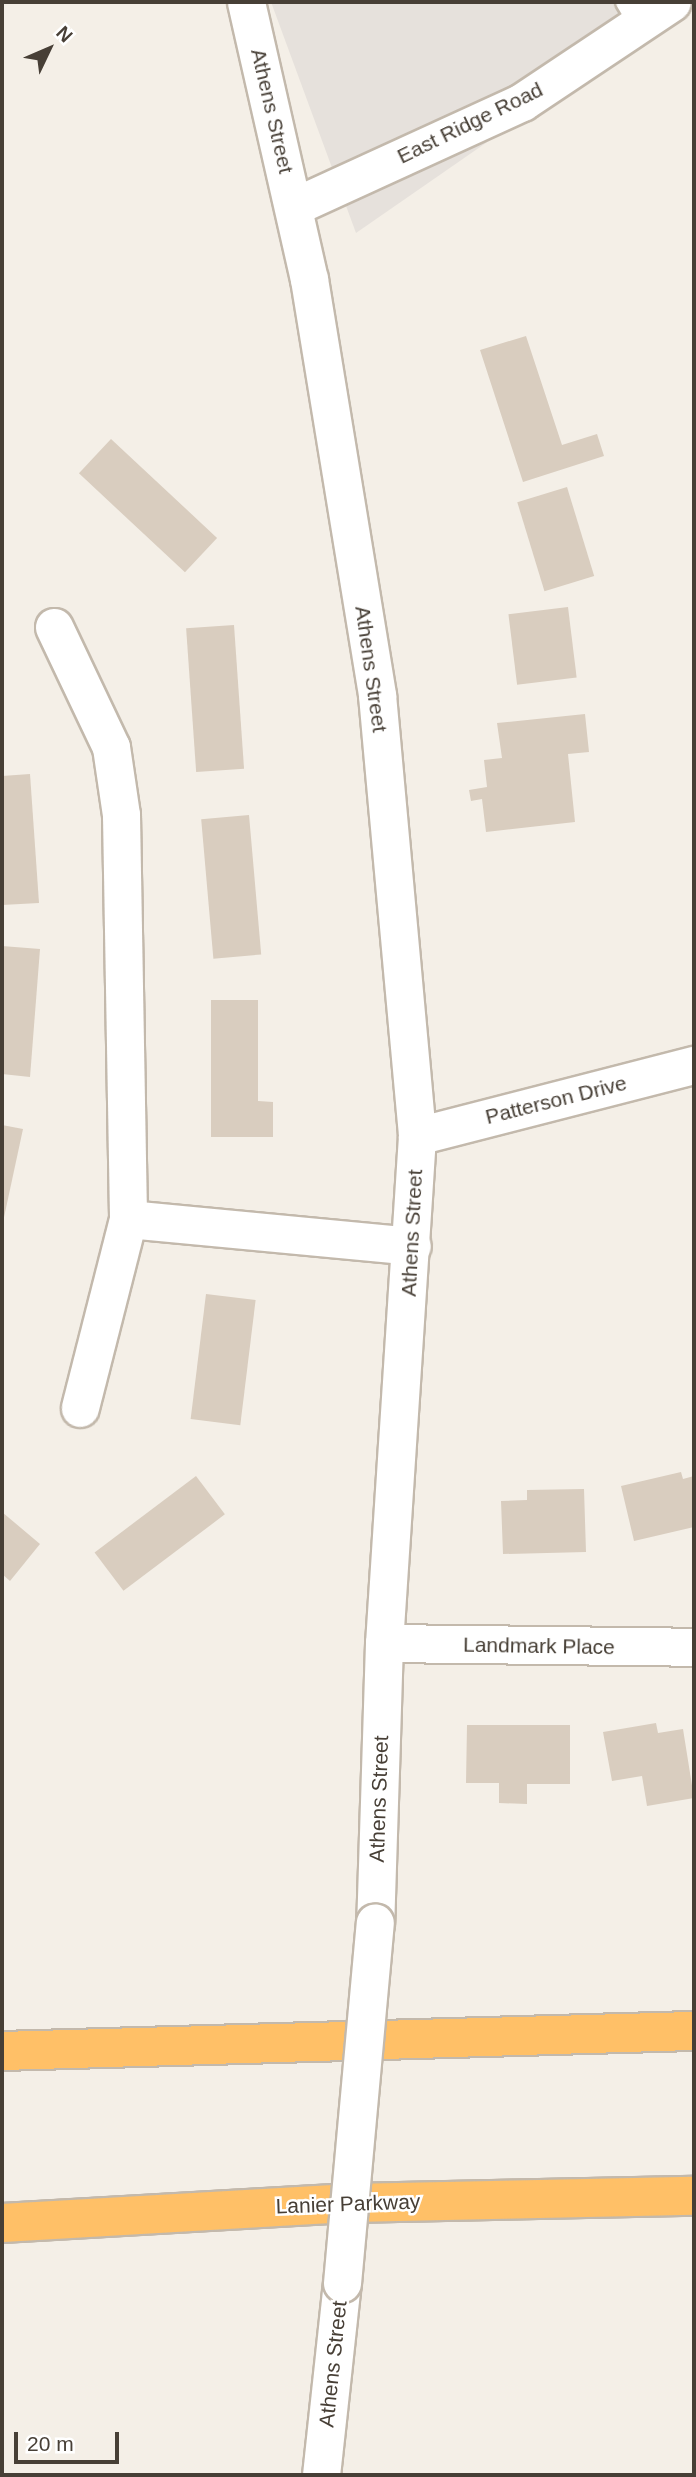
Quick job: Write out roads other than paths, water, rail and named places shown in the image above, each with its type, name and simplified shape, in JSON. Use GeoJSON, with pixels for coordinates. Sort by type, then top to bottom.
{"type":"FeatureCollection","features":[{"type":"Feature","properties":{"kind":"highway"},"geometry":{"type":"LineString","coordinates":[[2,2051],[694,2031]]}},
{"type":"Feature","properties":{"kind":"highway","name":"Lanier Parkway"},"geometry":{"type":"LineString","coordinates":[[2,2223],[351,2203],[694,2196]]}},
{"type":"Feature","properties":{"kind":"street","name":"Athens Street"},"geometry":{"type":"LineString","coordinates":[[246,2],[295,206],[377,695],[417,1136],[412,1246],[384,1643],[375,1923],[342,2283],[321,2475]]}},
{"type":"Feature","properties":{"kind":"street","name":"East Ridge Road"},"geometry":{"type":"LineString","coordinates":[[295,206],[522,102],[632,13],[672,2]]}},
{"type":"Feature","properties":{"kind":"street"},"geometry":{"type":"LineString","coordinates":[[54,627],[111,747],[121,815],[128,1219],[80,1408]]}},
{"type":"Feature","properties":{"kind":"street","name":"Patterson Drive"},"geometry":{"type":"LineString","coordinates":[[417,1136],[694,1065]]}},
{"type":"Feature","properties":{"kind":"street"},"geometry":{"type":"LineString","coordinates":[[128,1219],[412,1246]]}},
{"type":"Feature","properties":{"kind":"street","name":"Landmark Place"},"geometry":{"type":"LineString","coordinates":[[384,1643],[694,1647]]}}]}
